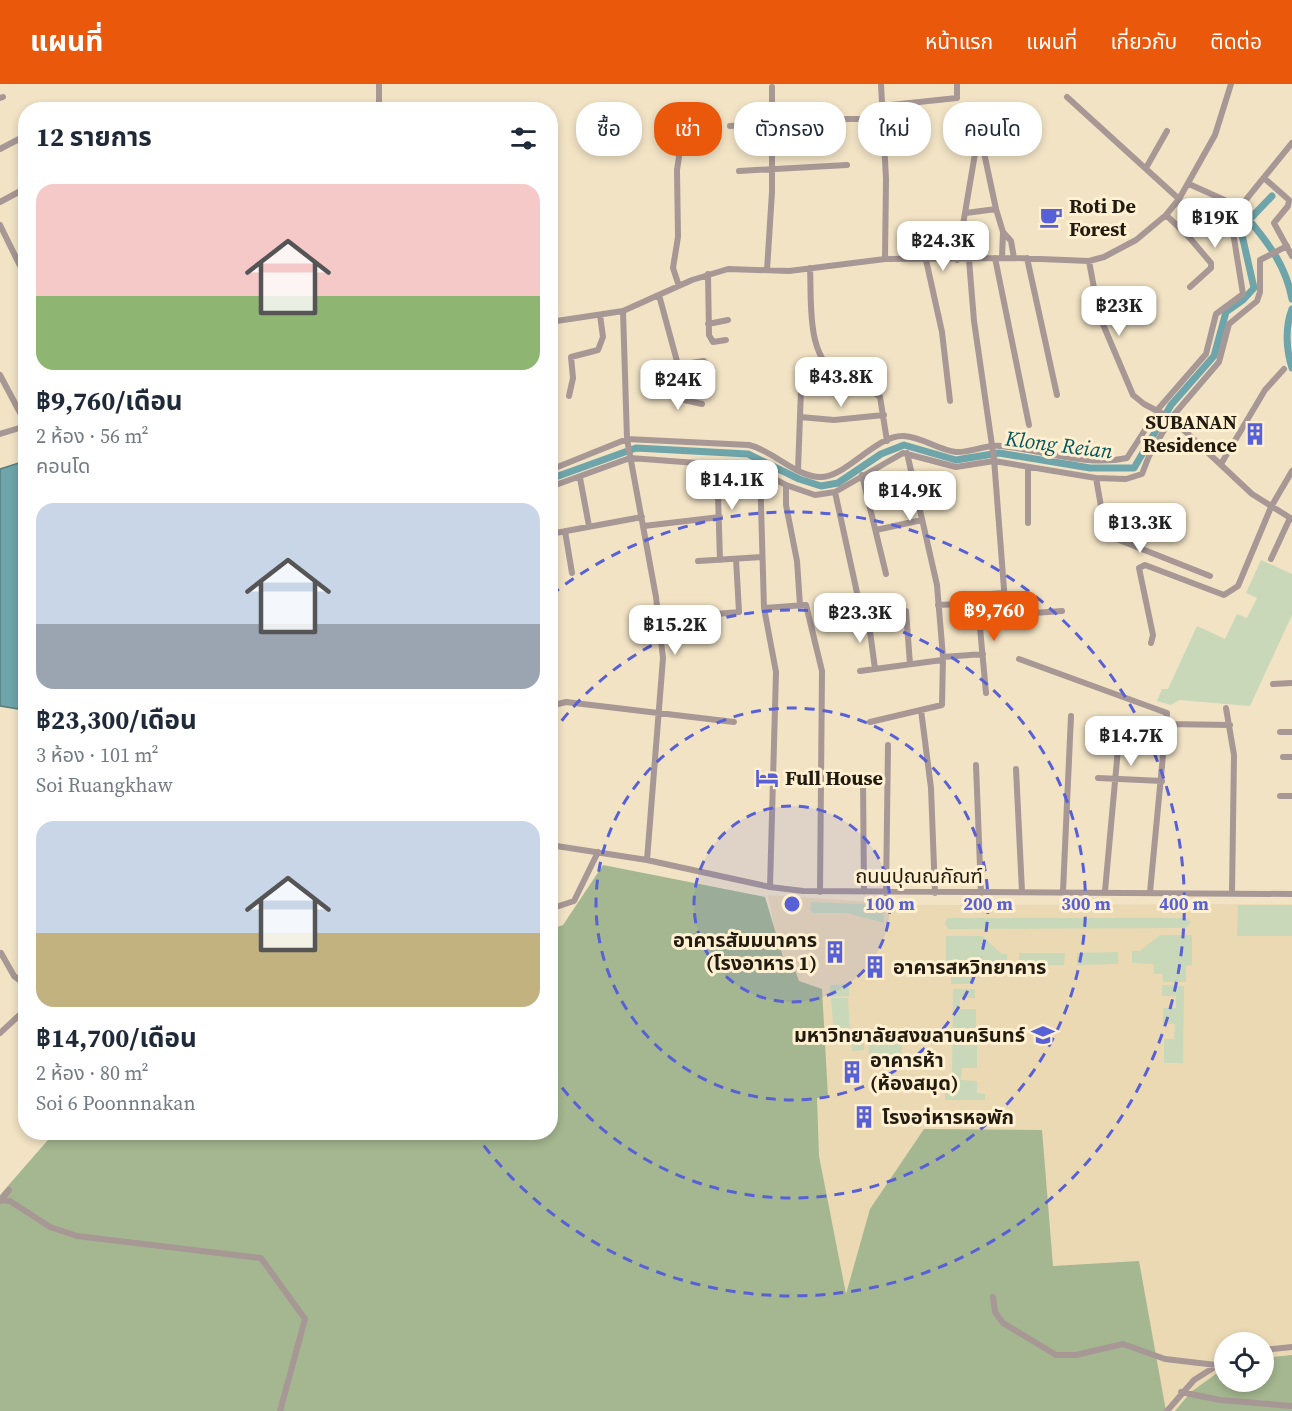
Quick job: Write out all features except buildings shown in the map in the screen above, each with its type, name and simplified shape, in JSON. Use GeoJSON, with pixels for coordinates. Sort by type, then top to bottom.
{"type":"FeatureCollection","features":[{"type":"Feature","properties":{"kind":"street"},"geometry":{"type":"LineString","coordinates":[[379,84],[380,102]]}},
{"type":"Feature","properties":{"kind":"street"},"geometry":{"type":"LineString","coordinates":[[881,84],[881,102]]}},
{"type":"Feature","properties":{"kind":"street"},"geometry":{"type":"LineString","coordinates":[[919,102],[957,98],[957,84]]}},
{"type":"Feature","properties":{"kind":"street"},"geometry":{"type":"LineString","coordinates":[[558,321],[623,311],[708,274],[735,269],[810,268],[885,259],[1027,258],[1089,261],[1122,250],[1166,215],[1189,184],[1215,135],[1231,84]]}},
{"type":"Feature","properties":{"kind":"street"},"geometry":{"type":"LineString","coordinates":[[772,87],[772,102]]}},
{"type":"Feature","properties":{"kind":"street"},"geometry":{"type":"LineString","coordinates":[[1067,97],[1179,199]]}},
{"type":"Feature","properties":{"kind":"street"},"geometry":{"type":"LineString","coordinates":[[730,126],[734,126]]}},
{"type":"Feature","properties":{"kind":"street"},"geometry":{"type":"LineString","coordinates":[[957,260],[979,130],[996,209],[1003,232],[1011,242],[1014,258]]}},
{"type":"Feature","properties":{"kind":"street"},"geometry":{"type":"LineString","coordinates":[[1146,168],[1167,131]]}},
{"type":"Feature","properties":{"kind":"street"},"geometry":{"type":"LineString","coordinates":[[0,149],[18,140]]}},
{"type":"Feature","properties":{"kind":"street"},"geometry":{"type":"LineString","coordinates":[[558,468],[627,440],[749,445],[817,477],[827,476],[887,441],[903,435],[956,452],[992,447],[1068,457],[1125,459],[1131,455],[1157,412],[1206,354],[1216,314],[1244,292],[1232,230],[1240,207],[1292,143]]}},
{"type":"Feature","properties":{"kind":"street"},"geometry":{"type":"LineString","coordinates":[[679,156],[677,170],[678,237],[673,272],[679,286]]}},
{"type":"Feature","properties":{"kind":"street"},"geometry":{"type":"LineString","coordinates":[[767,270],[772,156]]}},
{"type":"Feature","properties":{"kind":"street"},"geometry":{"type":"LineString","coordinates":[[884,156],[885,259]]}},
{"type":"Feature","properties":{"kind":"street"},"geometry":{"type":"LineString","coordinates":[[739,171],[847,165]]}},
{"type":"Feature","properties":{"kind":"street"},"geometry":{"type":"LineString","coordinates":[[1264,178],[1288,200],[1288,206],[1275,224],[1288,243],[1292,256]]}},
{"type":"Feature","properties":{"kind":"street"},"geometry":{"type":"LineString","coordinates":[[1189,184],[1240,207]]}},
{"type":"Feature","properties":{"kind":"street"},"geometry":{"type":"LineString","coordinates":[[0,202],[18,192]]}},
{"type":"Feature","properties":{"kind":"street"},"geometry":{"type":"LineString","coordinates":[[966,213],[996,209]]}},
{"type":"Feature","properties":{"kind":"street"},"geometry":{"type":"LineString","coordinates":[[1166,215],[1211,263],[1211,268],[1190,287]]}},
{"type":"Feature","properties":{"kind":"street"},"geometry":{"type":"LineString","coordinates":[[0,225],[18,262]]}},
{"type":"Feature","properties":{"kind":"street"},"geometry":{"type":"LineString","coordinates":[[1003,232],[999,258],[1029,425]]}},
{"type":"Feature","properties":{"kind":"street"},"geometry":{"type":"LineString","coordinates":[[558,485],[630,457],[752,466],[786,485],[812,494],[835,492],[889,459],[907,453],[956,467],[994,460],[1028,468],[1096,478],[1126,479],[1142,474],[1149,456],[1171,418],[1219,362],[1229,324],[1257,301],[1260,292],[1259,262],[1288,243]]}},
{"type":"Feature","properties":{"kind":"street"},"geometry":{"type":"LineString","coordinates":[[1027,258],[1057,395]]}},
{"type":"Feature","properties":{"kind":"street"},"geometry":{"type":"LineString","coordinates":[[926,260],[942,332],[950,401]]}},
{"type":"Feature","properties":{"kind":"street"},"geometry":{"type":"LineString","coordinates":[[969,260],[974,321],[994,460],[1006,615],[1062,611]]}},
{"type":"Feature","properties":{"kind":"street"},"geometry":{"type":"LineString","coordinates":[[1089,261],[1099,315],[1129,389],[1136,398],[1171,418],[1252,494],[1291,518],[1271,559]]}},
{"type":"Feature","properties":{"kind":"street"},"geometry":{"type":"LineString","coordinates":[[810,268],[814,339],[825,363],[843,380],[878,394],[882,401],[887,441]]}},
{"type":"Feature","properties":{"kind":"street"},"geometry":{"type":"LineString","coordinates":[[708,274],[711,316],[708,324],[713,342],[726,340]]}},
{"type":"Feature","properties":{"kind":"street"},"geometry":{"type":"LineString","coordinates":[[659,295],[678,364],[672,382],[673,394]]}},
{"type":"Feature","properties":{"kind":"street"},"geometry":{"type":"LineString","coordinates":[[623,311],[627,440],[644,526],[663,658],[647,860]]}},
{"type":"Feature","properties":{"kind":"street"},"geometry":{"type":"LineString","coordinates":[[569,396],[573,381],[571,357],[598,350],[603,340],[600,315]]}},
{"type":"Feature","properties":{"kind":"street"},"geometry":{"type":"LineString","coordinates":[[708,324],[728,320]]}},
{"type":"Feature","properties":{"kind":"street"},"geometry":{"type":"LineString","coordinates":[[678,364],[701,361],[707,363],[712,369]]}},
{"type":"Feature","properties":{"kind":"street"},"geometry":{"type":"LineString","coordinates":[[798,470],[802,363],[825,363]]}},
{"type":"Feature","properties":{"kind":"street"},"geometry":{"type":"LineString","coordinates":[[1221,464],[1264,390],[1284,369]]}},
{"type":"Feature","properties":{"kind":"street"},"geometry":{"type":"LineString","coordinates":[[0,375],[18,410]]}},
{"type":"Feature","properties":{"kind":"street"},"geometry":{"type":"LineString","coordinates":[[657,392],[673,394],[680,399],[702,404]]}},
{"type":"Feature","properties":{"kind":"street"},"geometry":{"type":"LineString","coordinates":[[800,417],[834,420],[884,415]]}},
{"type":"Feature","properties":{"kind":"street"},"geometry":{"type":"LineString","coordinates":[[0,434],[18,428]]}},
{"type":"Feature","properties":{"kind":"street"},"geometry":{"type":"LineString","coordinates":[[870,722],[942,705],[943,659],[937,585],[907,453]]}},
{"type":"Feature","properties":{"kind":"street"},"geometry":{"type":"LineString","coordinates":[[717,463],[720,560]]}},
{"type":"Feature","properties":{"kind":"street"},"geometry":{"type":"LineString","coordinates":[[1028,468],[1028,523]]}},
{"type":"Feature","properties":{"kind":"street"},"geometry":{"type":"LineString","coordinates":[[760,471],[764,608],[776,672],[770,887]]}},
{"type":"Feature","properties":{"kind":"street"},"geometry":{"type":"LineString","coordinates":[[1151,643],[1153,635],[1139,576],[1142,566],[1224,595],[1238,585],[1271,507],[1292,471]]}},
{"type":"Feature","properties":{"kind":"street"},"geometry":{"type":"LineString","coordinates":[[862,475],[886,574]]}},
{"type":"Feature","properties":{"kind":"street"},"geometry":{"type":"LineString","coordinates":[[580,478],[589,526]]}},
{"type":"Feature","properties":{"kind":"street"},"geometry":{"type":"LineString","coordinates":[[1096,478],[1105,529],[1109,537],[1210,576]]}},
{"type":"Feature","properties":{"kind":"street"},"geometry":{"type":"LineString","coordinates":[[786,485],[786,505],[803,605],[822,671],[820,892]]}},
{"type":"Feature","properties":{"kind":"street"},"geometry":{"type":"LineString","coordinates":[[835,492],[861,610]]}},
{"type":"Feature","properties":{"kind":"street"},"geometry":{"type":"LineString","coordinates":[[558,532],[642,517]]}},
{"type":"Feature","properties":{"kind":"street"},"geometry":{"type":"LineString","coordinates":[[644,526],[720,518]]}},
{"type":"Feature","properties":{"kind":"street"},"geometry":{"type":"LineString","coordinates":[[876,530],[922,520]]}},
{"type":"Feature","properties":{"kind":"street"},"geometry":{"type":"LineString","coordinates":[[565,531],[572,573]]}},
{"type":"Feature","properties":{"kind":"street"},"geometry":{"type":"LineString","coordinates":[[698,561],[762,557]]}},
{"type":"Feature","properties":{"kind":"street"},"geometry":{"type":"LineString","coordinates":[[716,614],[739,612],[736,559]]}},
{"type":"Feature","properties":{"kind":"street"},"geometry":{"type":"LineString","coordinates":[[986,693],[977,595],[1004,593]]}},
{"type":"Feature","properties":{"kind":"street"},"geometry":{"type":"LineString","coordinates":[[938,605],[978,603]]}},
{"type":"Feature","properties":{"kind":"street"},"geometry":{"type":"LineString","coordinates":[[764,608],[803,605]]}},
{"type":"Feature","properties":{"kind":"street"},"geometry":{"type":"LineString","coordinates":[[906,611],[910,664]]}},
{"type":"Feature","properties":{"kind":"street"},"geometry":{"type":"LineString","coordinates":[[868,616],[875,669]]}},
{"type":"Feature","properties":{"kind":"street"},"geometry":{"type":"LineString","coordinates":[[860,671],[983,654]]}},
{"type":"Feature","properties":{"kind":"street"},"geometry":{"type":"LineString","coordinates":[[1019,658],[1167,713],[1150,892]]}},
{"type":"Feature","properties":{"kind":"street"},"geometry":{"type":"LineString","coordinates":[[1273,684],[1292,683]]}},
{"type":"Feature","properties":{"kind":"street"},"geometry":{"type":"LineString","coordinates":[[558,704],[566,702],[734,722]]}},
{"type":"Feature","properties":{"kind":"street"},"geometry":{"type":"LineString","coordinates":[[1226,708],[1234,755],[1232,893]]}},
{"type":"Feature","properties":{"kind":"street"},"geometry":{"type":"LineString","coordinates":[[921,710],[931,788],[935,893]]}},
{"type":"Feature","properties":{"kind":"street"},"geometry":{"type":"LineString","coordinates":[[1063,891],[1071,716]]}},
{"type":"Feature","properties":{"kind":"street"},"geometry":{"type":"LineString","coordinates":[[1166,724],[1230,724]]}},
{"type":"Feature","properties":{"kind":"street"},"geometry":{"type":"LineString","coordinates":[[1105,891],[1119,727]]}},
{"type":"Feature","properties":{"kind":"street"},"geometry":{"type":"LineString","coordinates":[[1280,732],[1292,732]]}},
{"type":"Feature","properties":{"kind":"street"},"geometry":{"type":"LineString","coordinates":[[886,893],[888,745]]}},
{"type":"Feature","properties":{"kind":"street"},"geometry":{"type":"LineString","coordinates":[[1283,757],[1292,757]]}},
{"type":"Feature","properties":{"kind":"street"},"geometry":{"type":"LineString","coordinates":[[976,765],[981,893]]}},
{"type":"Feature","properties":{"kind":"street"},"geometry":{"type":"LineString","coordinates":[[1016,769],[1022,892]]}},
{"type":"Feature","properties":{"kind":"street"},"geometry":{"type":"LineString","coordinates":[[863,777],[864,892]]}},
{"type":"Feature","properties":{"kind":"street"},"geometry":{"type":"LineString","coordinates":[[1098,778],[1162,781]]}},
{"type":"Feature","properties":{"kind":"street"},"geometry":{"type":"LineString","coordinates":[[1280,796],[1292,796]]}},
{"type":"Feature","properties":{"kind":"street","name":"ถนนปุณณกัณฑ์"},"geometry":{"type":"LineString","coordinates":[[558,846],[647,860],[770,887],[820,892],[1105,891],[1292,894]]}},
{"type":"Feature","properties":{"kind":"street"},"geometry":{"type":"LineString","coordinates":[[558,906],[574,901],[598,852]]}},
{"type":"Feature","properties":{"kind":"street"},"geometry":{"type":"LineString","coordinates":[[1,953],[18,979]]}},
{"type":"Feature","properties":{"kind":"street"},"geometry":{"type":"LineString","coordinates":[[0,1033],[18,1016]]}},
{"type":"Feature","properties":{"kind":"street"},"geometry":{"type":"LineString","coordinates":[[1,1200],[9,1190]]}},
{"type":"Feature","properties":{"kind":"street"},"geometry":{"type":"LineString","coordinates":[[1,1200],[10,1201],[50,1227],[77,1236],[261,1258],[305,1319],[280,1411]]}},
{"type":"Feature","properties":{"kind":"street"},"geometry":{"type":"LineString","coordinates":[[993,1297],[995,1312],[1003,1323],[1056,1355],[1076,1355],[1123,1344],[1165,1359],[1214,1365]]}},
{"type":"Feature","properties":{"kind":"street"},"geometry":{"type":"LineString","coordinates":[[1274,1349],[1292,1347]]}},
{"type":"Feature","properties":{"kind":"street"},"geometry":{"type":"LineString","coordinates":[[1167,1411],[1180,1392],[1214,1366]]}},
{"type":"Feature","properties":{"kind":"street"},"geometry":{"type":"LineString","coordinates":[[1180,1392],[1220,1400],[1292,1406]]}},
{"type":"Feature","properties":{"kind":"shaded area","name":"มหาวิทยาลัยสงขลานครินทร์"},"geometry":{"type":"Polygon","coordinates":[[[768,895],[915,905],[1292,904],[1292,1411],[879,1411],[851,1337],[768,895]]]}},
{"type":"Feature","properties":{"kind":"green space"},"geometry":{"type":"Polygon","coordinates":[[[1261,560],[1292,574],[1292,615],[1250,706],[1179,700],[1171,705],[1157,701],[1162,689],[1168,689],[1197,626],[1225,639],[1237,614],[1247,618],[1257,598],[1246,593],[1261,560]]]}},
{"type":"Feature","properties":{"kind":"green space"},"geometry":{"type":"Polygon","coordinates":[[[603,865],[765,897],[786,967],[794,967],[799,981],[822,989],[828,1097],[817,1098],[819,1156],[846,1294],[870,1209],[924,1129],[1042,1130],[1053,1266],[1139,1261],[1166,1411],[0,1411],[0,1195],[48,1140],[558,1140],[558,927],[563,925],[603,865]]]}},
{"type":"Feature","properties":{"kind":"green space"},"geometry":{"type":"Polygon","coordinates":[[[811,902],[883,905],[884,923],[847,913],[813,913],[810,910],[811,902]]]}},
{"type":"Feature","properties":{"kind":"green space"},"geometry":{"type":"Polygon","coordinates":[[[1238,905],[1292,905],[1292,936],[1237,936],[1238,905]]]}},
{"type":"Feature","properties":{"kind":"green space"},"geometry":{"type":"Polygon","coordinates":[[[947,918],[1187,918],[1191,923],[1185,928],[948,929],[945,924],[947,918]]]}},
{"type":"Feature","properties":{"kind":"green space"},"geometry":{"type":"Polygon","coordinates":[[[1160,935],[1192,935],[1192,965],[1186,966],[1186,982],[1163,982],[1162,974],[1154,974],[1153,964],[1132,963],[1132,951],[1140,951],[1160,935]]]}},
{"type":"Feature","properties":{"kind":"green space"},"geometry":{"type":"Polygon","coordinates":[[[946,936],[982,936],[1002,954],[1007,954],[1007,966],[981,966],[981,971],[975,972],[975,984],[951,984],[951,964],[946,964],[946,936]]]}},
{"type":"Feature","properties":{"kind":"green space"},"geometry":{"type":"Polygon","coordinates":[[[1118,952],[1118,964],[1077,965],[1077,953],[1118,952]]]}},
{"type":"Feature","properties":{"kind":"green space"},"geometry":{"type":"Polygon","coordinates":[[[1019,953],[1065,953],[1064,965],[1019,965],[1019,953]]]}},
{"type":"Feature","properties":{"kind":"green space"},"geometry":{"type":"Polygon","coordinates":[[[849,984],[849,996],[831,997],[830,985],[849,984]]]}},
{"type":"Feature","properties":{"kind":"green space"},"geometry":{"type":"Polygon","coordinates":[[[1162,985],[1184,986],[1183,1063],[1164,1063],[1164,1039],[1174,1039],[1175,1024],[1163,1023],[1163,1008],[1176,1008],[1176,996],[1162,996],[1162,985]]]}},
{"type":"Feature","properties":{"kind":"green space"},"geometry":{"type":"Polygon","coordinates":[[[953,989],[975,989],[975,998],[960,998],[960,1009],[976,1009],[976,1028],[961,1028],[961,1039],[977,1039],[977,1068],[962,1068],[961,1080],[977,1081],[977,1093],[985,1094],[985,1100],[945,1100],[945,1081],[952,1081],[953,989]]]}},
{"type":"Feature","properties":{"kind":"green space"},"geometry":{"type":"Polygon","coordinates":[[[831,998],[848,998],[850,1034],[834,1035],[831,998]]]}},
{"type":"Feature","properties":{"kind":"green space"},"geometry":{"type":"Polygon","coordinates":[[[864,1032],[864,1050],[852,1051],[851,1033],[864,1032]]]}},
{"type":"Feature","properties":{"kind":"green space"},"geometry":{"type":"Polygon","coordinates":[[[868,1034],[902,1035],[902,1056],[869,1056],[868,1034]]]}},
{"type":"Feature","properties":{"kind":"green space"},"geometry":{"type":"Polygon","coordinates":[[[1292,1355],[1292,1411],[1175,1411],[1191,1392],[1214,1375],[1214,1392],[1274,1392],[1274,1357],[1292,1355]]]}},
{"type":"Feature","properties":{"kind":"water"},"geometry":{"type":"Polygon","coordinates":[[[18,463],[18,709],[0,706],[0,469],[18,463]]]}},
{"type":"Feature","properties":{"kind":"waterway","name":"Klong Reian"},"geometry":{"type":"LineString","coordinates":[[558,476],[636,448],[748,454],[799,479],[821,486],[838,483],[881,454],[904,445],[956,460],[999,453],[1090,468],[1134,468],[1171,405],[1214,356],[1226,312],[1243,300],[1254,288],[1242,235],[1249,220],[1272,196]]}},
{"type":"Feature","properties":{"kind":"waterway","name":"Klong Reian"},"geometry":{"type":"LineString","coordinates":[[1249,220],[1276,257],[1286,277],[1292,299]]}},
{"type":"Feature","properties":{"kind":"waterway","name":"Klong Reian"},"geometry":{"type":"LineString","coordinates":[[1292,309],[1287,338],[1292,368]]}},
{"type":"Feature","properties":{"kind":"place","name":"Roti De Forest"},"geometry":{"type":"Point","coordinates":[1051,217]}},
{"type":"Feature","properties":{"kind":"place","name":"SUBANAN Residence"},"geometry":{"type":"Point","coordinates":[1255,434]}},
{"type":"Feature","properties":{"kind":"place","name":"Full House"},"geometry":{"type":"Point","coordinates":[767,778]}},
{"type":"Feature","properties":{"kind":"place","name":"อาคารสัมมนาคาร (โรงอาหาร 1)"},"geometry":{"type":"Point","coordinates":[835,952]}},
{"type":"Feature","properties":{"kind":"place","name":"อาคารสหวิทยาคาร"},"geometry":{"type":"Point","coordinates":[875,967]}},
{"type":"Feature","properties":{"kind":"place","name":"มหาวิทยาลัยสงขลานครินทร์"},"geometry":{"type":"Point","coordinates":[1043,1035]}},
{"type":"Feature","properties":{"kind":"place","name":"อาคารห้า (ห้องสมุด)"},"geometry":{"type":"Point","coordinates":[852,1072]}},
{"type":"Feature","properties":{"kind":"place","name":"โรงอา่หารหอพัก"},"geometry":{"type":"Point","coordinates":[864,1117]}}]}
